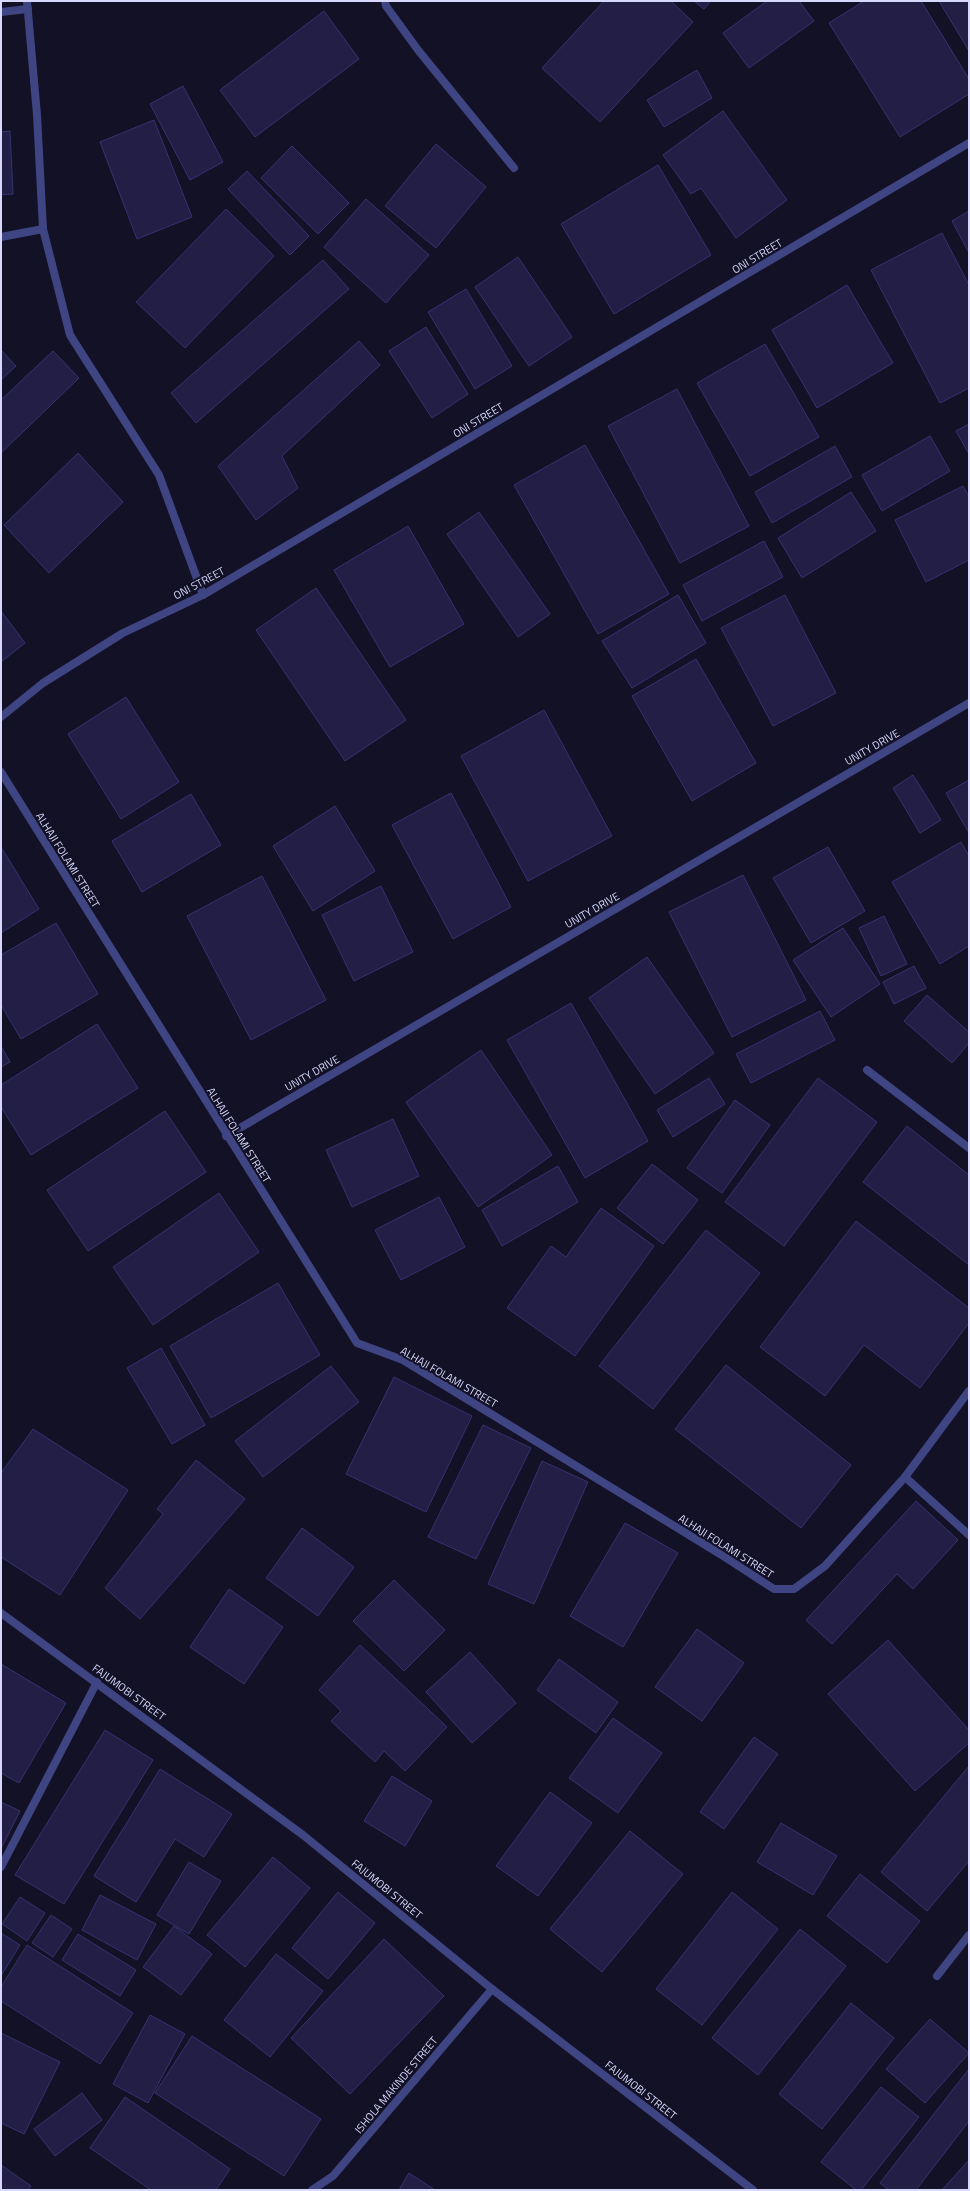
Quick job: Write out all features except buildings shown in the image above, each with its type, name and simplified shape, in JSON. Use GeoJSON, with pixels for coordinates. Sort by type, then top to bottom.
{"type":"FeatureCollection","features":[{"type":"Feature","properties":{"kind":"street"},"geometry":{"type":"LineString","coordinates":[[385,1],[386,6],[418,50],[514,168]]}},
{"type":"Feature","properties":{"kind":"street"},"geometry":{"type":"LineString","coordinates":[[1,12],[28,5],[37,115],[43,229],[70,335],[159,475],[203,595]]}},
{"type":"Feature","properties":{"kind":"street","name":"ONI STREET"},"geometry":{"type":"LineString","coordinates":[[1,717],[43,683],[123,633],[203,595],[969,143]]}},
{"type":"Feature","properties":{"kind":"street"},"geometry":{"type":"LineString","coordinates":[[1,237],[43,229]]}},
{"type":"Feature","properties":{"kind":"street","name":"UNITY DRIVE"},"geometry":{"type":"LineString","coordinates":[[226,1136],[969,703]]}},
{"type":"Feature","properties":{"kind":"street","name":"ALHAJI FOLAMI STREET"},"geometry":{"type":"LineString","coordinates":[[1,772],[226,1136],[357,1343],[403,1360],[720,1554],[774,1589],[794,1589],[825,1566],[905,1477],[969,1391]]}},
{"type":"Feature","properties":{"kind":"street"},"geometry":{"type":"LineString","coordinates":[[867,1070],[969,1148]]}},
{"type":"Feature","properties":{"kind":"street"},"geometry":{"type":"LineString","coordinates":[[905,1477],[969,1535]]}},
{"type":"Feature","properties":{"kind":"street","name":"FAJUMOBI STREET"},"geometry":{"type":"LineString","coordinates":[[1,1613],[303,1834],[492,1989],[753,2190]]}},
{"type":"Feature","properties":{"kind":"street"},"geometry":{"type":"LineString","coordinates":[[1,1867],[97,1682]]}},
{"type":"Feature","properties":{"kind":"street"},"geometry":{"type":"LineString","coordinates":[[937,1976],[969,1934]]}},
{"type":"Feature","properties":{"kind":"street","name":"ISHOLA MAKINDE STREET"},"geometry":{"type":"LineString","coordinates":[[312,2190],[333,2176],[492,1989]]}}]}
